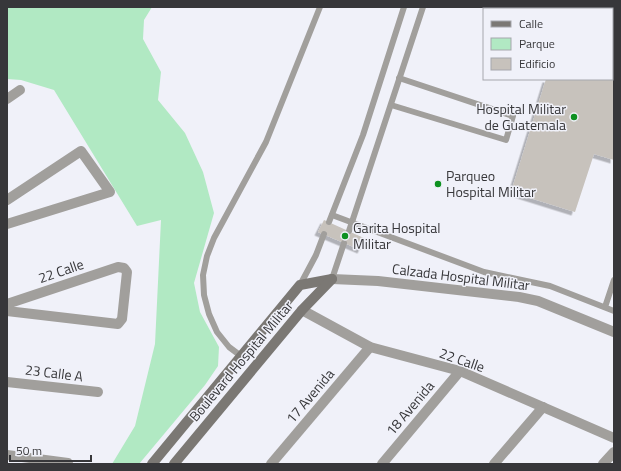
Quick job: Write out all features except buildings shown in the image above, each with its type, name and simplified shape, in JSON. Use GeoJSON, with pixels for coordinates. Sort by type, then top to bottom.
{"type":"FeatureCollection","features":[{"type":"Feature","properties":{"kind":"main road","name":"Boulevard Hospital Militar"},"geometry":{"type":"LineString","coordinates":[[174,464],[302,310],[332,279]]}},
{"type":"Feature","properties":{"kind":"main road","name":"Calzada Hospital Militar"},"geometry":{"type":"LineString","coordinates":[[300,285],[332,279]]}},
{"type":"Feature","properties":{"kind":"main road","name":"Boulevard Hospital Militar"},"geometry":{"type":"LineString","coordinates":[[152,464],[300,285]]}},
{"type":"Feature","properties":{"kind":"street"},"geometry":{"type":"LineString","coordinates":[[7,99],[20,90]]}},
{"type":"Feature","properties":{"kind":"street"},"geometry":{"type":"LineString","coordinates":[[7,200],[81,151],[110,192],[7,224]]}},
{"type":"Feature","properties":{"kind":"street","name":"22 Calle"},"geometry":{"type":"LineString","coordinates":[[7,304],[118,267],[124,268],[127,272],[122,319],[118,324],[7,311]]}},
{"type":"Feature","properties":{"kind":"street","name":"Calzada Hospital Militar"},"geometry":{"type":"LineString","coordinates":[[332,279],[378,281],[519,297],[538,301],[614,332]]}},
{"type":"Feature","properties":{"kind":"street","name":"22 Calle"},"geometry":{"type":"LineString","coordinates":[[302,310],[370,347],[460,371],[614,438]]}},
{"type":"Feature","properties":{"kind":"street","name":"17 Avenida"},"geometry":{"type":"LineString","coordinates":[[271,464],[370,347]]}},
{"type":"Feature","properties":{"kind":"street","name":"18 Avenida"},"geometry":{"type":"LineString","coordinates":[[382,464],[460,371]]}},
{"type":"Feature","properties":{"kind":"street","name":"23 Calle A"},"geometry":{"type":"LineString","coordinates":[[7,382],[98,392]]}},
{"type":"Feature","properties":{"kind":"street"},"geometry":{"type":"LineString","coordinates":[[494,464],[543,407]]}},
{"type":"Feature","properties":{"kind":"street"},"geometry":{"type":"LineString","coordinates":[[603,464],[614,452]]}},
{"type":"Feature","properties":{"kind":"street"},"geometry":{"type":"LineString","coordinates":[[7,455],[68,463]]}},
{"type":"Feature","properties":{"kind":"lane"},"geometry":{"type":"LineString","coordinates":[[241,356],[229,347],[217,332],[209,314],[204,295],[203,275],[207,256],[214,238],[266,142],[320,7]]}},
{"type":"Feature","properties":{"kind":"lane"},"geometry":{"type":"LineString","coordinates":[[329,222],[363,135],[404,7]]}},
{"type":"Feature","properties":{"kind":"lane"},"geometry":{"type":"LineString","coordinates":[[349,231],[423,7]]}},
{"type":"Feature","properties":{"kind":"lane"},"geometry":{"type":"LineString","coordinates":[[391,105],[506,140],[513,116],[400,78]]}},
{"type":"Feature","properties":{"kind":"lane"},"geometry":{"type":"LineString","coordinates":[[332,215],[484,272],[550,286],[614,311]]}},
{"type":"Feature","properties":{"kind":"lane"},"geometry":{"type":"LineString","coordinates":[[300,285],[316,255],[324,234]]}},
{"type":"Feature","properties":{"kind":"lane"},"geometry":{"type":"LineString","coordinates":[[332,279],[344,243]]}},
{"type":"Feature","properties":{"kind":"lane"},"geometry":{"type":"LineString","coordinates":[[605,307],[614,280]]}},
{"type":"Feature","properties":{"kind":"green space"},"geometry":{"type":"Polygon","coordinates":[[[7,7],[152,7],[144,20],[143,39],[161,72],[158,100],[185,133],[203,172],[214,213],[194,283],[200,312],[219,347],[218,366],[205,385],[139,464],[112,464],[135,426],[155,344],[161,220],[137,226],[54,90],[21,80],[7,79],[7,7]]]}},
{"type":"Feature","properties":{"kind":"place","name":"Hospital Militar de Guatemala"},"geometry":{"type":"Point","coordinates":[574,117]}},
{"type":"Feature","properties":{"kind":"place","name":"Parqueo Hospital Militar"},"geometry":{"type":"Point","coordinates":[438,184]}},
{"type":"Feature","properties":{"kind":"place","name":"Garita Hospital Militar"},"geometry":{"type":"Point","coordinates":[345,236]}}]}
